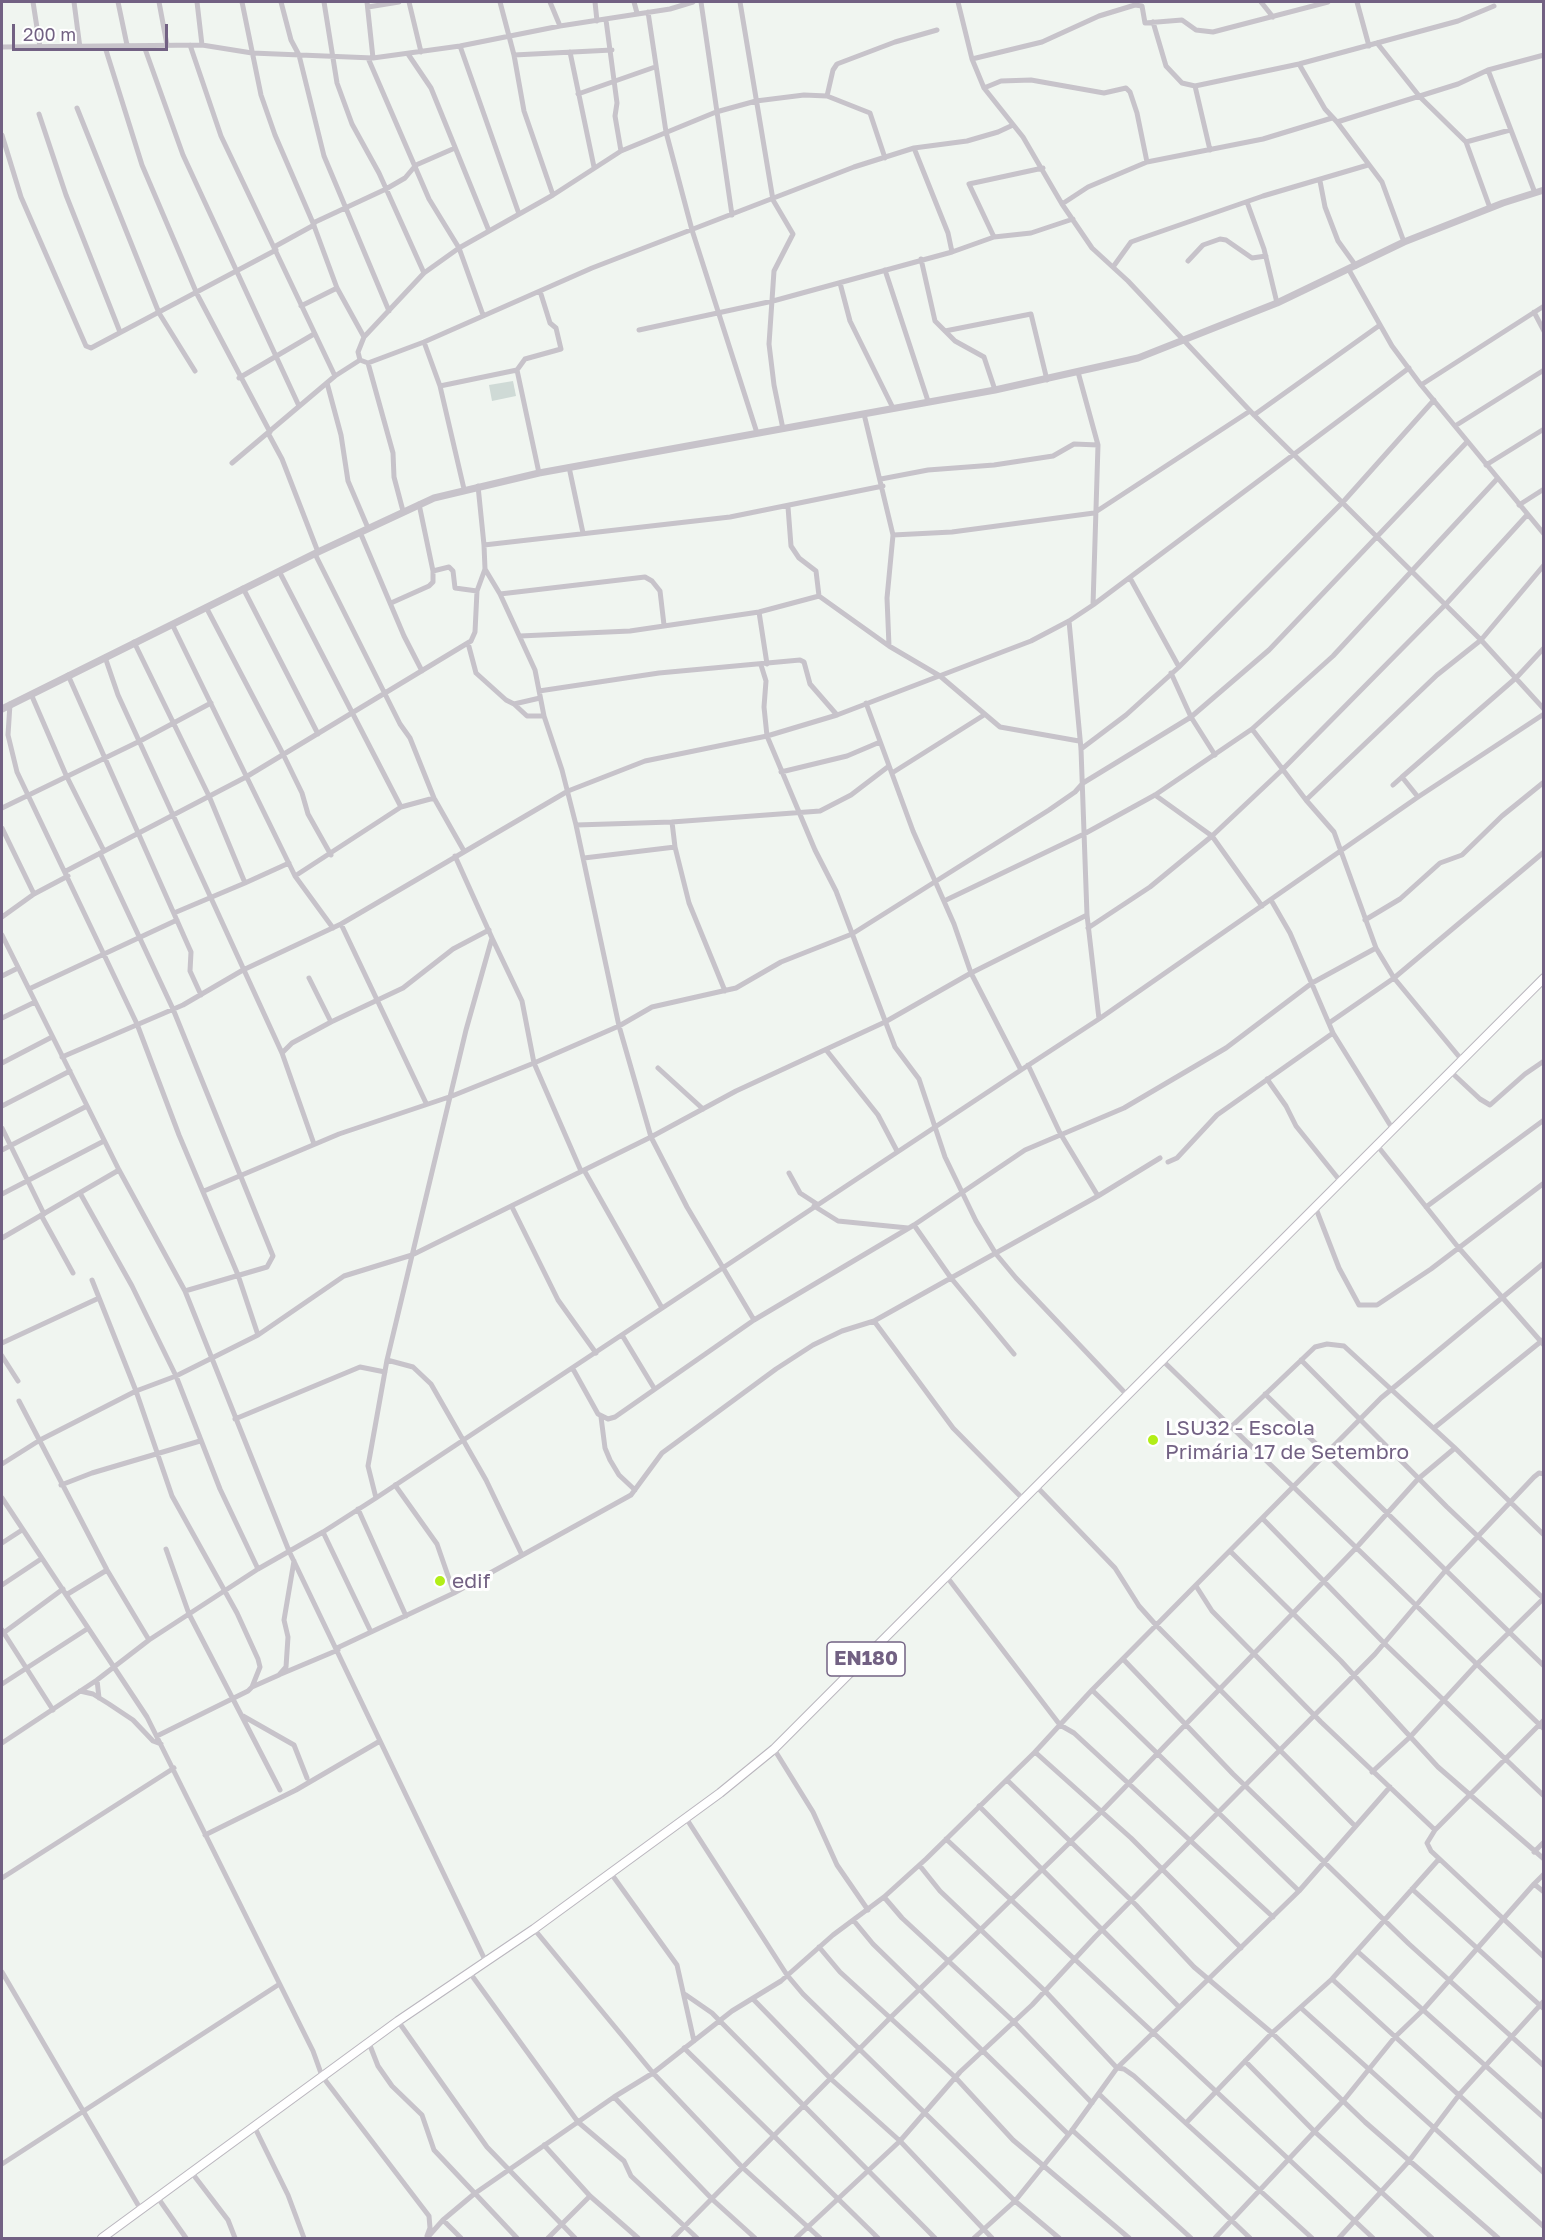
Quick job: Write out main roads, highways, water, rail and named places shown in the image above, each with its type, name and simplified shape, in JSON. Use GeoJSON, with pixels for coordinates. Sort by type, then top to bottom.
{"type":"FeatureCollection","features":[{"type":"Feature","properties":{"kind":"main road","name":"EN180"},"geometry":{"type":"LineString","coordinates":[[102,2238],[398,2021],[534,1929],[686,1818],[774,1749],[1315,1205],[1341,1182],[1449,1070],[1544,978]]}},
{"type":"Feature","properties":{"kind":"place","name":"LSU32 - Escola Primária 17 de Setembro"},"geometry":{"type":"Point","coordinates":[1153,1440]}},
{"type":"Feature","properties":{"kind":"place","name":"edif"},"geometry":{"type":"Point","coordinates":[440,1581]}}]}
